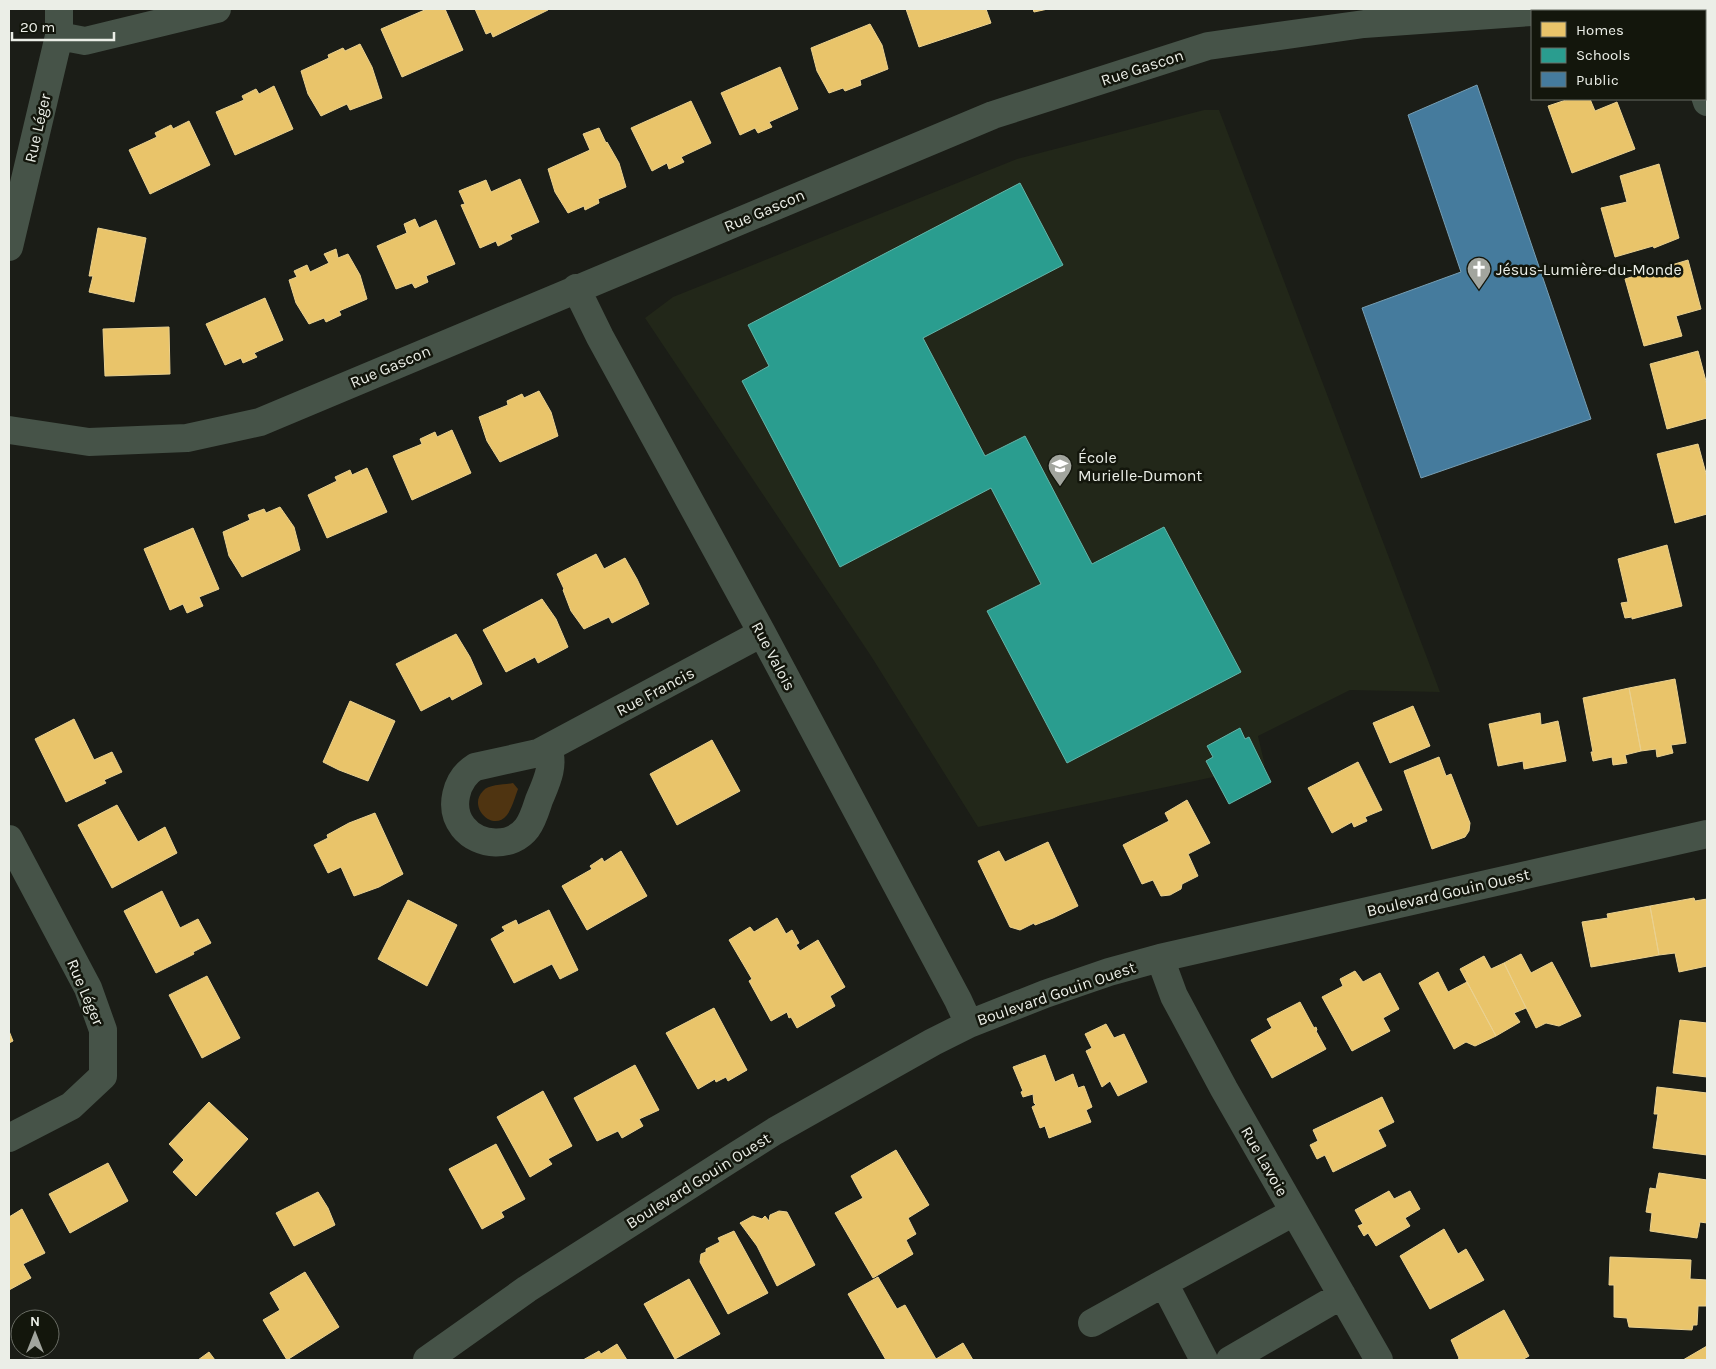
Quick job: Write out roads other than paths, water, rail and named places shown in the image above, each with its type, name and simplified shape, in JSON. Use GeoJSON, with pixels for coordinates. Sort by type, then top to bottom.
{"type":"FeatureCollection","features":[{"type":"Feature","properties":{"kind":"street","name":"Rue Léger"},"geometry":{"type":"LineString","coordinates":[[9,247],[59,36],[59,9]]}},
{"type":"Feature","properties":{"kind":"street"},"geometry":{"type":"LineString","coordinates":[[59,36],[85,41],[217,9]]}},
{"type":"Feature","properties":{"kind":"street"},"geometry":{"type":"LineString","coordinates":[[1564,10],[1581,9]]}},
{"type":"Feature","properties":{"kind":"street","name":"Rue Gascon"},"geometry":{"type":"LineString","coordinates":[[9,430],[89,442],[187,438],[260,422],[992,115],[1208,46],[1364,24],[1531,12]]}},
{"type":"Feature","properties":{"kind":"street","name":"Rue Valois"},"geometry":{"type":"LineString","coordinates":[[576,288],[600,337],[762,633],[958,1000],[969,1024]]}},
{"type":"Feature","properties":{"kind":"street","name":"Rue Francis"},"geometry":{"type":"LineString","coordinates":[[548,748],[762,633]]}},
{"type":"Feature","properties":{"kind":"street","name":"Boulevard Gouin Ouest"},"geometry":{"type":"LineString","coordinates":[[427,1360],[564,1265],[775,1131],[969,1024],[1068,986],[1160,958],[1707,834]]}},
{"type":"Feature","properties":{"kind":"street","name":"Rue Léger"},"geometry":{"type":"LineString","coordinates":[[9,839],[88,988],[103,1030],[103,1076],[72,1106],[9,1138]]}},
{"type":"Feature","properties":{"kind":"street","name":"Rue Lavoie"},"geometry":{"type":"LineString","coordinates":[[1160,958],[1174,996],[1224,1088],[1379,1360]]}},
{"type":"Feature","properties":{"kind":"street"},"geometry":{"type":"LineString","coordinates":[[1092,1323],[1294,1212]]}},
{"type":"Feature","properties":{"kind":"street"},"geometry":{"type":"LineString","coordinates":[[1164,1284],[1204,1360]]}},
{"type":"Feature","properties":{"kind":"street"},"geometry":{"type":"LineString","coordinates":[[1230,1360],[1342,1296]]}},
{"type":"Feature","properties":{"kind":"place","name":"Jésus-Lumière-du-Monde"},"geometry":{"type":"Point","coordinates":[1479,290]}},
{"type":"Feature","properties":{"kind":"place","name":"École Murielle-Dumont"},"geometry":{"type":"Point","coordinates":[1060,487]}}]}
